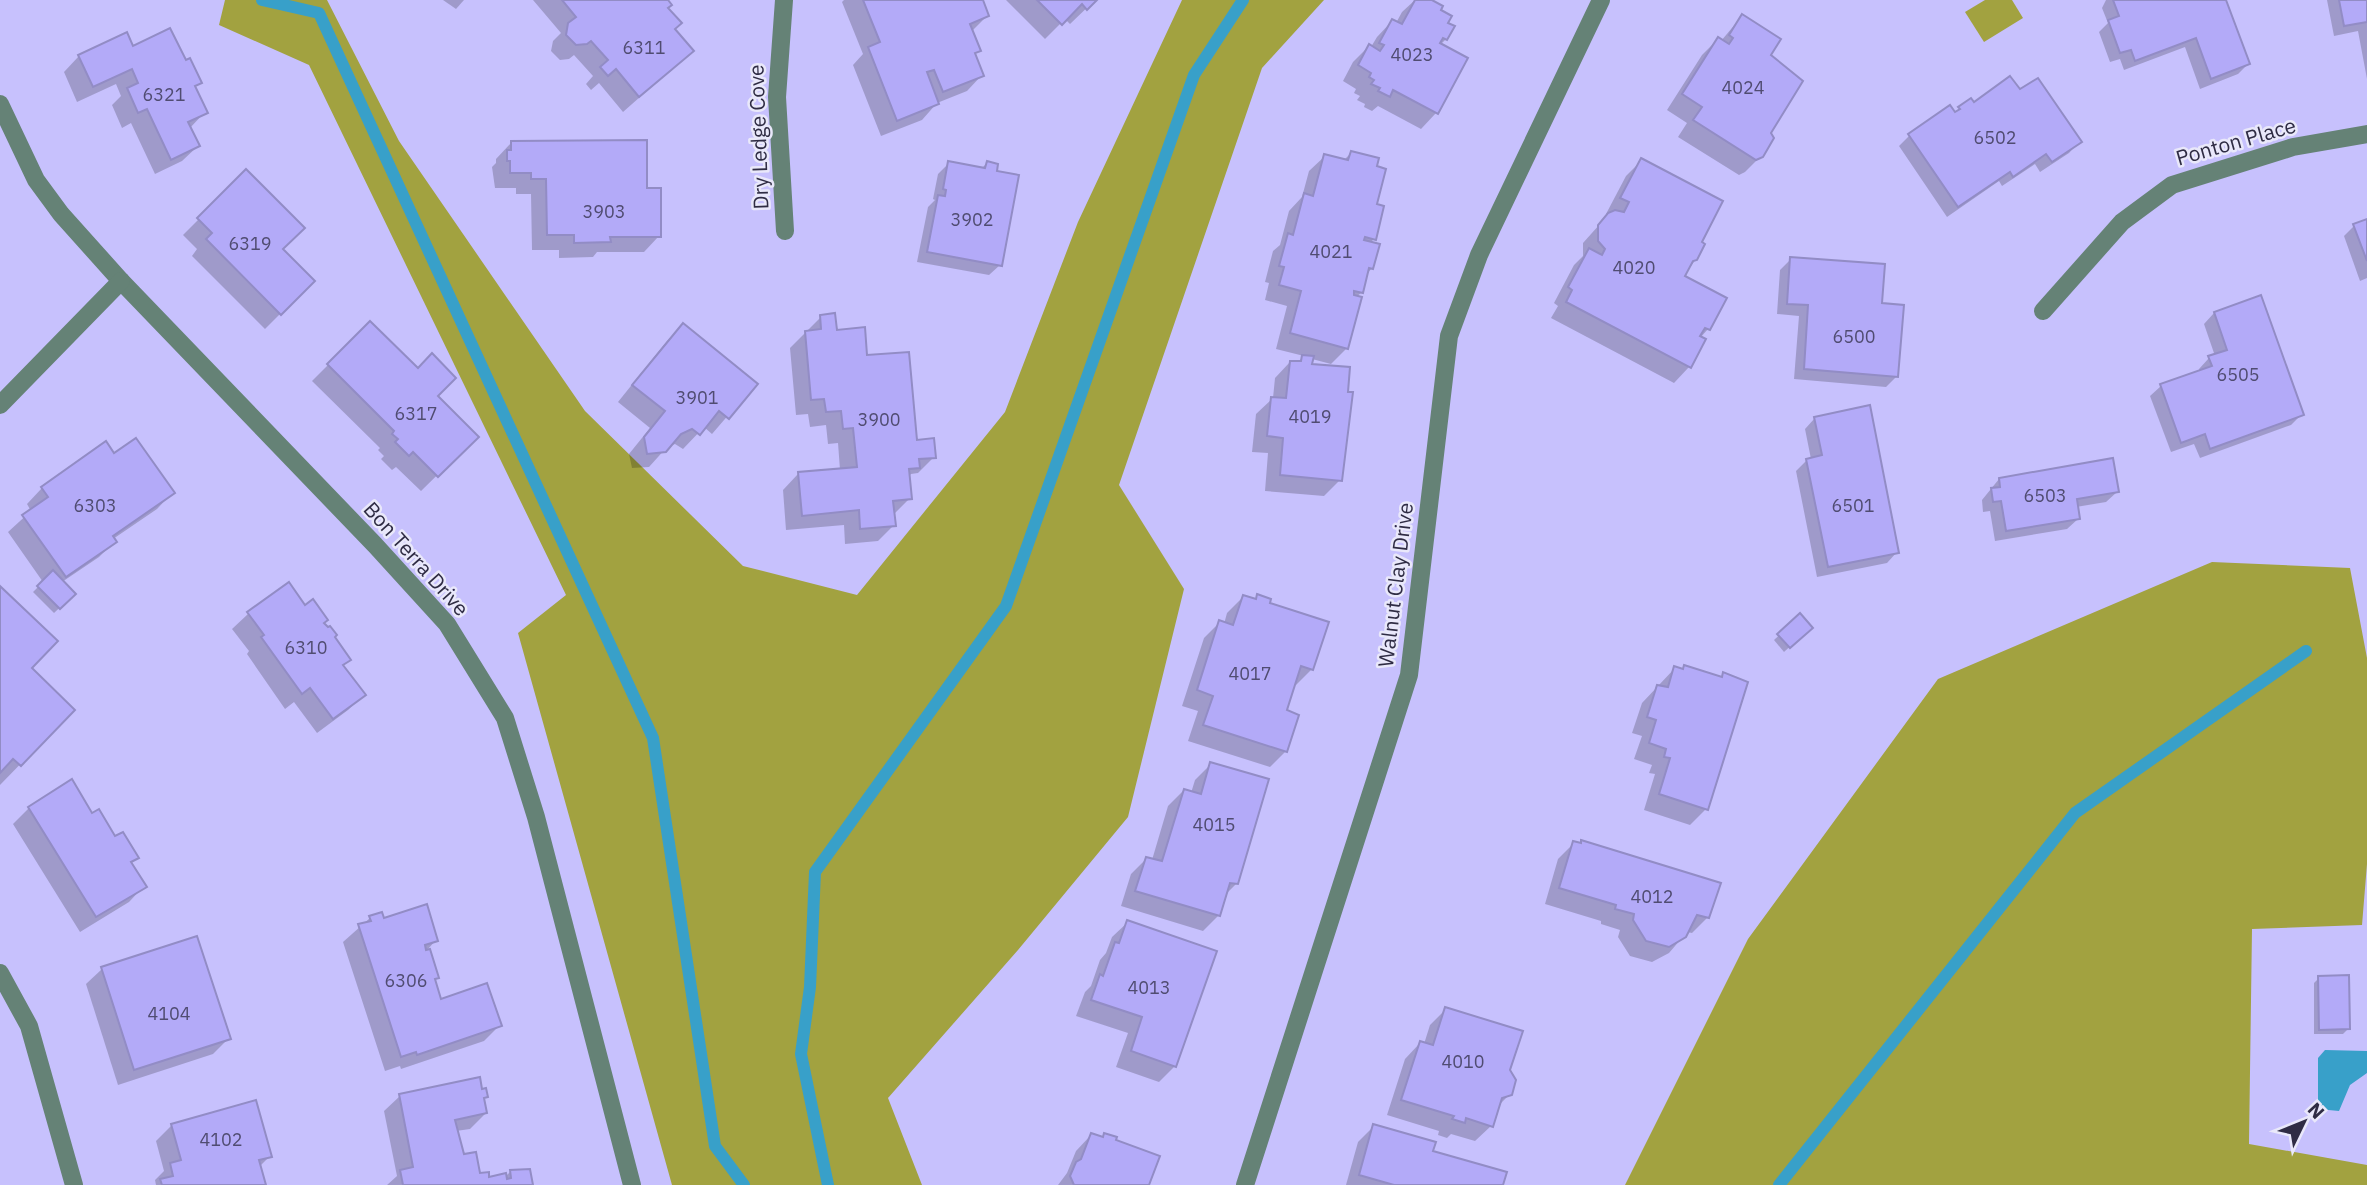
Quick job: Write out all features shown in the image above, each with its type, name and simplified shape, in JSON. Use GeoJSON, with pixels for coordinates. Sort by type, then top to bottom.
{"type":"FeatureCollection","features":[{"type":"Feature","properties":{"kind":"street","name":"Dry Ledge Cove"},"geometry":{"type":"LineString","coordinates":[[783,0],[776,97],[785,232]]}},
{"type":"Feature","properties":{"kind":"street","name":"Walnut Clay Drive"},"geometry":{"type":"LineString","coordinates":[[1245,1185],[1409,675],[1449,336],[1479,256],[1601,0]]}},
{"type":"Feature","properties":{"kind":"street","name":"Bon Terra Drive"},"geometry":{"type":"LineString","coordinates":[[0,104],[36,180],[61,214],[121,281],[366,535],[447,624],[505,718],[536,817],[632,1185]]}},
{"type":"Feature","properties":{"kind":"street","name":"Ponton Place"},"geometry":{"type":"LineString","coordinates":[[2043,311],[2122,222],[2172,185],[2293,147],[2367,134]]}},
{"type":"Feature","properties":{"kind":"street"},"geometry":{"type":"LineString","coordinates":[[0,405],[121,281]]}},
{"type":"Feature","properties":{"kind":"street"},"geometry":{"type":"LineString","coordinates":[[0,973],[29,1026],[74,1185]]}},
{"type":"Feature","properties":{"kind":"shaded area"},"geometry":{"type":"Polygon","coordinates":[[[225,0],[327,0],[399,141],[585,411],[743,566],[857,595],[1005,412],[1078,222],[1182,0],[1324,0],[1262,68],[1119,485],[1184,589],[1128,817],[1018,950],[888,1098],[922,1185],[672,1185],[518,633],[566,595],[309,65],[219,25],[225,0]]]}},
{"type":"Feature","properties":{"kind":"shaded area"},"geometry":{"type":"Polygon","coordinates":[[[1985,0],[2012,0],[2023,18],[1984,42],[1965,12],[1985,0]]]}},
{"type":"Feature","properties":{"kind":"shaded area"},"geometry":{"type":"Polygon","coordinates":[[[2212,562],[2350,568],[2367,658],[2367,864],[2362,925],[2252,929],[2249,1144],[2367,1165],[2367,1185],[1625,1185],[1748,939],[1938,679],[2212,562]]]}},
{"type":"Feature","properties":{"kind":"water"},"geometry":{"type":"Polygon","coordinates":[[[2325,1050],[2367,1051],[2367,1073],[2350,1085],[2339,1111],[2318,1109],[2318,1058],[2325,1050]]]}},
{"type":"Feature","properties":{"kind":"building"},"geometry":{"type":"Polygon","coordinates":[[[562,0],[668,0],[672,5],[668,8],[682,23],[675,29],[694,51],[639,97],[616,69],[608,76],[600,67],[608,60],[591,41],[576,45],[566,35],[568,23],[576,17],[562,0]]]}},
{"type":"Feature","properties":{"kind":"building"},"geometry":{"type":"Polygon","coordinates":[[[863,0],[983,0],[989,16],[970,24],[981,51],[975,53],[984,76],[943,92],[934,70],[927,72],[939,104],[897,121],[868,47],[880,42],[863,0]]]}},
{"type":"Feature","properties":{"kind":"building"},"geometry":{"type":"Polygon","coordinates":[[[1037,0],[1097,0],[1087,10],[1082,4],[1062,25],[1037,0]]]}},
{"type":"Feature","properties":{"kind":"building"},"geometry":{"type":"Polygon","coordinates":[[[1415,0],[1432,0],[1443,6],[1441,10],[1452,16],[1448,23],[1455,26],[1447,40],[1443,38],[1440,43],[1468,58],[1438,114],[1393,90],[1390,97],[1378,91],[1380,88],[1371,84],[1374,80],[1369,77],[1371,73],[1358,65],[1369,44],[1380,51],[1384,45],[1379,43],[1392,19],[1402,24],[1415,0]]]}},
{"type":"Feature","properties":{"kind":"building"},"geometry":{"type":"Polygon","coordinates":[[[2113,0],[2226,0],[2250,64],[2211,79],[2196,38],[2135,61],[2131,50],[2120,53],[2108,20],[2119,16],[2113,0]]]}},
{"type":"Feature","properties":{"kind":"building"},"geometry":{"type":"Polygon","coordinates":[[[2339,0],[2367,0],[2367,22],[2344,26],[2339,0]]]}},
{"type":"Feature","properties":{"kind":"building"},"geometry":{"type":"Polygon","coordinates":[[[1742,14],[1781,39],[1771,55],[1803,81],[1771,133],[1774,138],[1763,157],[1756,160],[1693,120],[1702,107],[1682,94],[1718,37],[1729,44],[1733,38],[1729,35],[1742,14]]]}},
{"type":"Feature","properties":{"kind":"building"},"geometry":{"type":"Polygon","coordinates":[[[170,28],[186,60],[190,58],[202,83],[195,86],[208,113],[188,122],[200,146],[171,160],[147,109],[138,113],[127,88],[138,83],[132,69],[93,87],[78,55],[127,32],[133,46],[170,28]]]}},
{"type":"Feature","properties":{"kind":"building"},"geometry":{"type":"Polygon","coordinates":[[[2010,76],[2020,89],[2038,78],[2082,142],[2052,162],[2046,154],[2013,177],[2010,172],[1958,207],[1908,134],[1950,105],[1955,112],[1971,98],[1974,102],[2010,76]]]}},
{"type":"Feature","properties":{"kind":"building"},"geometry":{"type":"Polygon","coordinates":[[[647,140],[647,188],[661,188],[661,237],[610,237],[611,242],[574,243],[574,235],[547,235],[546,179],[531,179],[531,173],[510,173],[510,161],[507,161],[507,150],[511,150],[511,141],[647,140]]]}},
{"type":"Feature","properties":{"kind":"building"},"geometry":{"type":"Polygon","coordinates":[[[1351,151],[1379,158],[1377,166],[1386,169],[1377,204],[1384,206],[1376,240],[1365,237],[1364,240],[1380,244],[1373,269],[1369,268],[1363,293],[1354,291],[1354,295],[1362,297],[1348,349],[1290,333],[1301,291],[1279,285],[1284,267],[1279,266],[1288,233],[1293,235],[1304,193],[1313,196],[1324,154],[1348,160],[1351,151]]]}},
{"type":"Feature","properties":{"kind":"building"},"geometry":{"type":"Polygon","coordinates":[[[1641,158],[1723,201],[1702,242],[1705,244],[1697,260],[1693,261],[1685,276],[1727,298],[1710,330],[1705,328],[1700,336],[1706,339],[1691,368],[1566,302],[1572,290],[1568,287],[1589,248],[1602,255],[1605,249],[1598,241],[1598,225],[1608,213],[1615,210],[1624,212],[1629,202],[1620,198],[1641,158]]]}},
{"type":"Feature","properties":{"kind":"building"},"geometry":{"type":"Polygon","coordinates":[[[948,161],[985,168],[987,161],[998,164],[997,171],[1019,175],[1002,266],[927,252],[938,195],[945,196],[946,190],[943,189],[948,161]]]}},
{"type":"Feature","properties":{"kind":"building"},"geometry":{"type":"Polygon","coordinates":[[[246,169],[305,228],[283,249],[315,281],[281,315],[206,239],[212,233],[197,218],[246,169]]]}},
{"type":"Feature","properties":{"kind":"building"},"geometry":{"type":"Polygon","coordinates":[[[2367,219],[2367,261],[2353,224],[2367,219]]]}},
{"type":"Feature","properties":{"kind":"building"},"geometry":{"type":"Polygon","coordinates":[[[1790,257],[1885,264],[1882,303],[1904,305],[1898,377],[1804,369],[1808,305],[1787,304],[1790,257]]]}},
{"type":"Feature","properties":{"kind":"building"},"geometry":{"type":"Polygon","coordinates":[[[2261,295],[2304,415],[2210,449],[2205,434],[2181,443],[2160,384],[2212,366],[2208,356],[2227,350],[2214,312],[2261,295]]]}},
{"type":"Feature","properties":{"kind":"building"},"geometry":{"type":"Polygon","coordinates":[[[835,313],[837,330],[865,327],[867,355],[909,352],[917,440],[934,438],[936,458],[919,459],[920,468],[909,469],[912,499],[893,501],[896,526],[860,529],[859,510],[802,516],[798,472],[857,467],[853,428],[843,429],[841,411],[826,412],[824,399],[811,400],[805,331],[821,329],[820,315],[835,313]]]}},
{"type":"Feature","properties":{"kind":"building"},"geometry":{"type":"Polygon","coordinates":[[[370,321],[418,368],[432,353],[456,378],[438,396],[479,437],[438,477],[413,452],[409,456],[395,442],[398,439],[392,434],[394,431],[327,364],[370,321]]]}},
{"type":"Feature","properties":{"kind":"building"},"geometry":{"type":"Polygon","coordinates":[[[683,323],[758,384],[729,419],[719,411],[700,435],[692,429],[681,434],[666,452],[647,454],[644,437],[665,411],[632,385],[683,323]]]}},
{"type":"Feature","properties":{"kind":"building"},"geometry":{"type":"Polygon","coordinates":[[[1302,355],[1314,356],[1312,364],[1350,367],[1348,392],[1353,392],[1342,481],[1280,475],[1283,438],[1267,436],[1271,397],[1286,398],[1290,361],[1301,361],[1302,355]]]}},
{"type":"Feature","properties":{"kind":"building"},"geometry":{"type":"Polygon","coordinates":[[[1870,405],[1899,553],[1828,567],[1806,459],[1822,455],[1814,417],[1870,405]]]}},
{"type":"Feature","properties":{"kind":"building"},"geometry":{"type":"Polygon","coordinates":[[[136,438],[175,493],[113,536],[117,542],[66,577],[22,515],[48,497],[41,487],[106,441],[114,453],[136,438]]]}},
{"type":"Feature","properties":{"kind":"building"},"geometry":{"type":"Polygon","coordinates":[[[2113,458],[2119,492],[2077,499],[2080,519],[2006,531],[2001,501],[1993,502],[1991,488],[2000,487],[1999,478],[2113,458]]]}},
{"type":"Feature","properties":{"kind":"building"},"geometry":{"type":"Polygon","coordinates":[[[53,570],[76,594],[60,609],[37,586],[53,570]]]}},
{"type":"Feature","properties":{"kind":"building"},"geometry":{"type":"Polygon","coordinates":[[[289,582],[305,605],[313,599],[328,620],[324,623],[337,635],[335,637],[351,660],[343,665],[366,695],[333,719],[310,688],[302,694],[261,637],[264,635],[247,612],[289,582]]]}},
{"type":"Feature","properties":{"kind":"building"},"geometry":{"type":"Polygon","coordinates":[[[0,586],[58,641],[32,668],[75,710],[21,766],[13,759],[0,773],[0,586]]]}},
{"type":"Feature","properties":{"kind":"building"},"geometry":{"type":"Polygon","coordinates":[[[1257,594],[1271,599],[1270,603],[1329,622],[1313,670],[1301,666],[1287,710],[1299,715],[1287,752],[1203,725],[1213,696],[1197,690],[1219,620],[1233,625],[1243,595],[1256,599],[1257,594]]]}},
{"type":"Feature","properties":{"kind":"building"},"geometry":{"type":"Polygon","coordinates":[[[1800,613],[1813,628],[1790,648],[1777,634],[1800,613]]]}},
{"type":"Feature","properties":{"kind":"building"},"geometry":{"type":"Polygon","coordinates":[[[1684,665],[1722,677],[1723,672],[1748,682],[1708,810],[1659,794],[1670,758],[1664,757],[1666,749],[1649,743],[1656,720],[1647,717],[1657,685],[1668,687],[1674,666],[1683,669],[1684,665]]]}},
{"type":"Feature","properties":{"kind":"building"},"geometry":{"type":"Polygon","coordinates":[[[1210,762],[1269,779],[1238,884],[1230,883],[1220,916],[1135,891],[1146,857],[1162,861],[1184,789],[1201,794],[1210,762]]]}},
{"type":"Feature","properties":{"kind":"building"},"geometry":{"type":"Polygon","coordinates":[[[72,779],[92,813],[99,809],[115,836],[123,832],[139,858],[131,862],[147,887],[96,917],[28,807],[72,779]]]}},
{"type":"Feature","properties":{"kind":"building"},"geometry":{"type":"Polygon","coordinates":[[[1581,840],[1721,883],[1709,918],[1697,915],[1686,937],[1669,947],[1646,941],[1633,920],[1634,914],[1615,909],[1616,905],[1559,888],[1573,841],[1581,843],[1581,840]]]}},
{"type":"Feature","properties":{"kind":"building"},"geometry":{"type":"Polygon","coordinates":[[[427,904],[438,941],[425,945],[426,950],[430,949],[439,978],[435,979],[441,999],[487,983],[502,1026],[417,1055],[416,1052],[401,1057],[358,924],[371,921],[369,916],[382,912],[384,918],[427,904]]]}},
{"type":"Feature","properties":{"kind":"building"},"geometry":{"type":"Polygon","coordinates":[[[1127,920],[1217,951],[1176,1067],[1131,1051],[1142,1017],[1091,1000],[1100,974],[1103,976],[1115,942],[1119,943],[1127,920]]]}},
{"type":"Feature","properties":{"kind":"building"},"geometry":{"type":"Polygon","coordinates":[[[197,936],[231,1039],[134,1070],[101,967],[197,936]]]}},
{"type":"Feature","properties":{"kind":"building"},"geometry":{"type":"Polygon","coordinates":[[[2349,975],[2350,1029],[2319,1030],[2318,976],[2349,975]]]}},
{"type":"Feature","properties":{"kind":"building"},"geometry":{"type":"Polygon","coordinates":[[[1445,1007],[1523,1031],[1510,1070],[1516,1080],[1512,1095],[1502,1098],[1493,1127],[1466,1118],[1465,1123],[1452,1119],[1454,1116],[1401,1100],[1420,1041],[1433,1045],[1445,1007]]]}},
{"type":"Feature","properties":{"kind":"building"},"geometry":{"type":"Polygon","coordinates":[[[480,1077],[482,1089],[486,1088],[488,1097],[484,1098],[487,1113],[455,1120],[464,1154],[476,1152],[480,1173],[489,1172],[489,1177],[506,1173],[507,1179],[511,1178],[510,1170],[530,1169],[533,1185],[403,1185],[400,1170],[413,1167],[399,1094],[480,1077]]]}},
{"type":"Feature","properties":{"kind":"building"},"geometry":{"type":"Polygon","coordinates":[[[256,1100],[272,1157],[259,1160],[266,1185],[162,1185],[160,1179],[173,1176],[170,1163],[181,1160],[171,1124],[256,1100]]]}},
{"type":"Feature","properties":{"kind":"building"},"geometry":{"type":"Polygon","coordinates":[[[1373,1124],[1436,1142],[1433,1151],[1507,1172],[1503,1185],[1394,1185],[1359,1175],[1373,1124]]]}},
{"type":"Feature","properties":{"kind":"building"},"geometry":{"type":"Polygon","coordinates":[[[1091,1133],[1103,1137],[1104,1133],[1117,1137],[1116,1140],[1160,1156],[1149,1185],[1074,1185],[1070,1176],[1076,1162],[1081,1159],[1091,1133]]]}},
{"type":"Feature","properties":{"kind":"waterway"},"geometry":{"type":"LineString","coordinates":[[262,0],[319,13],[653,738],[715,1146],[744,1185]]}},
{"type":"Feature","properties":{"kind":"waterway"},"geometry":{"type":"LineString","coordinates":[[828,1185],[801,1054],[810,987],[815,872],[1006,606],[1194,75],[1243,0]]}},
{"type":"Feature","properties":{"kind":"waterway"},"geometry":{"type":"LineString","coordinates":[[1779,1185],[2075,813],[2306,651]]}}]}
